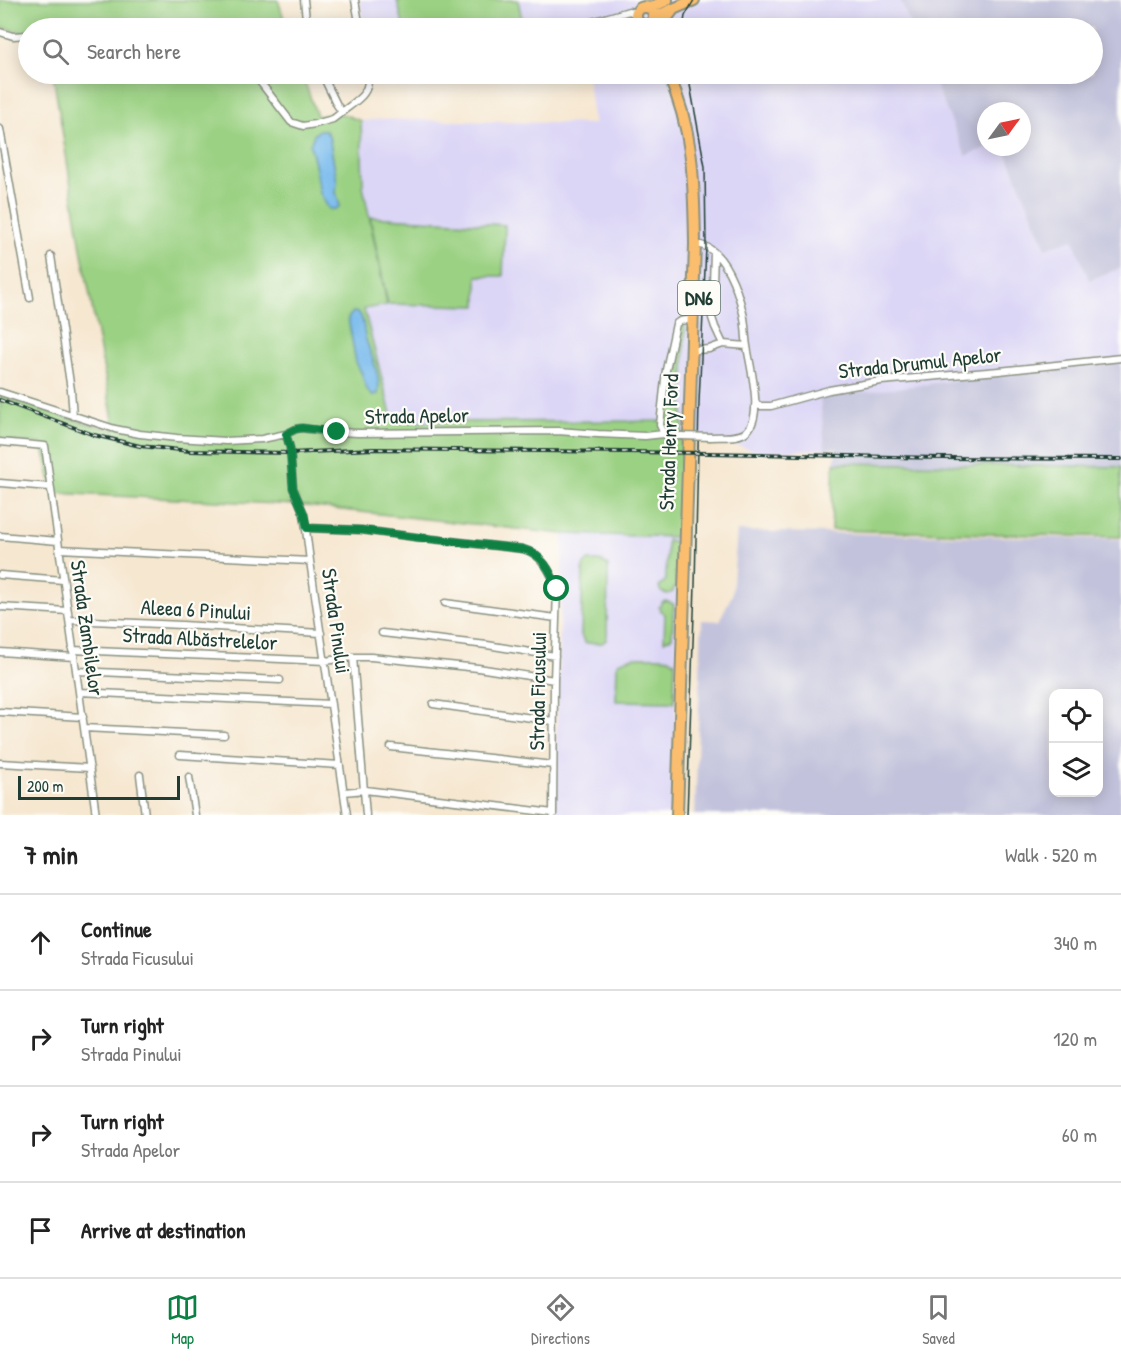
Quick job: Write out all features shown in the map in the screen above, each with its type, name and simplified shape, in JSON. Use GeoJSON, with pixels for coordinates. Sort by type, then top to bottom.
{"type":"FeatureCollection","features":[{"type":"Feature","properties":{"kind":"main road"},"geometry":{"type":"LineString","coordinates":[[632,0],[648,16],[666,0]]}},
{"type":"Feature","properties":{"kind":"main road"},"geometry":{"type":"LineString","coordinates":[[667,18],[676,7],[694,0]]}},
{"type":"Feature","properties":{"kind":"main road","name":"Strada Henry Ford"},"geometry":{"type":"LineString","coordinates":[[672,84],[686,123],[692,153],[695,244],[677,815]]}},
{"type":"Feature","properties":{"kind":"main road","name":"Strada Henry Ford"},"geometry":{"type":"LineString","coordinates":[[678,84],[696,146],[700,181],[701,245],[683,815]]}},
{"type":"Feature","properties":{"kind":"street"},"geometry":{"type":"LineString","coordinates":[[304,0],[307,18]]}},
{"type":"Feature","properties":{"kind":"street"},"geometry":{"type":"LineString","coordinates":[[355,0],[358,18]]}},
{"type":"Feature","properties":{"kind":"street"},"geometry":{"type":"LineString","coordinates":[[605,18],[629,11],[648,16]]}},
{"type":"Feature","properties":{"kind":"street"},"geometry":{"type":"LineString","coordinates":[[0,32],[18,36]]}},
{"type":"Feature","properties":{"kind":"street"},"geometry":{"type":"LineString","coordinates":[[262,84],[291,122],[303,126],[338,116],[365,92],[368,84]]}},
{"type":"Feature","properties":{"kind":"street"},"geometry":{"type":"LineString","coordinates":[[327,84],[342,112]]}},
{"type":"Feature","properties":{"kind":"street"},"geometry":{"type":"LineString","coordinates":[[0,129],[30,298]]}},
{"type":"Feature","properties":{"kind":"street"},"geometry":{"type":"LineString","coordinates":[[701,245],[709,248],[721,258],[740,302],[757,404]]}},
{"type":"Feature","properties":{"kind":"street"},"geometry":{"type":"LineString","coordinates":[[714,252],[712,318],[723,344]]}},
{"type":"Feature","properties":{"kind":"street"},"geometry":{"type":"LineString","coordinates":[[51,256],[74,416]]}},
{"type":"Feature","properties":{"kind":"street"},"geometry":{"type":"LineString","coordinates":[[664,434],[660,425],[666,370],[676,324],[682,320],[693,320]]}},
{"type":"Feature","properties":{"kind":"street"},"geometry":{"type":"LineString","coordinates":[[698,350],[723,344],[747,346]]}},
{"type":"Feature","properties":{"kind":"street","name":"Strada Drumul Apelor"},"geometry":{"type":"LineString","coordinates":[[757,404],[771,406],[829,390],[881,381],[1121,358]]}},
{"type":"Feature","properties":{"kind":"street","name":"Strada Apelor"},"geometry":{"type":"LineString","coordinates":[[0,392],[114,429],[177,438],[226,441],[262,439],[302,428],[348,433],[536,430],[645,436],[664,434],[669,436],[734,436],[745,433],[752,424],[757,404]]}},
{"type":"Feature","properties":{"kind":"street","name":"Strada Pinului"},"geometry":{"type":"LineString","coordinates":[[286,434],[290,448],[293,488],[307,528],[347,815]]}},
{"type":"Feature","properties":{"kind":"street","name":"Strada Zambilelor"},"geometry":{"type":"LineString","coordinates":[[0,442],[45,446],[96,815]]}},
{"type":"Feature","properties":{"kind":"street"},"geometry":{"type":"LineString","coordinates":[[0,483],[50,487]]}},
{"type":"Feature","properties":{"kind":"street","name":"Strada Ficusului"},"geometry":{"type":"LineString","coordinates":[[307,528],[361,530],[523,549],[531,551],[546,566],[557,589],[553,814]]}},
{"type":"Feature","properties":{"kind":"street"},"geometry":{"type":"LineString","coordinates":[[0,536],[58,541]]}},
{"type":"Feature","properties":{"kind":"street"},"geometry":{"type":"LineString","coordinates":[[59,549],[310,561]]}},
{"type":"Feature","properties":{"kind":"street"},"geometry":{"type":"LineString","coordinates":[[0,575],[63,580]]}},
{"type":"Feature","properties":{"kind":"street"},"geometry":{"type":"LineString","coordinates":[[445,603],[556,618]]}},
{"type":"Feature","properties":{"kind":"street"},"geometry":{"type":"LineString","coordinates":[[0,607],[68,611]]}},
{"type":"Feature","properties":{"kind":"street","name":"Aleea 6 Pinului"},"geometry":{"type":"LineString","coordinates":[[69,620],[321,633]]}},
{"type":"Feature","properties":{"kind":"street"},"geometry":{"type":"LineString","coordinates":[[382,633],[487,645],[555,656]]}},
{"type":"Feature","properties":{"kind":"street","name":"Strada Albăstrelelor"},"geometry":{"type":"LineString","coordinates":[[0,652],[325,661],[353,657],[383,658],[478,668],[554,680]]}},
{"type":"Feature","properties":{"kind":"street"},"geometry":{"type":"LineString","coordinates":[[353,657],[366,815]]}},
{"type":"Feature","properties":{"kind":"street"},"geometry":{"type":"LineString","coordinates":[[76,672],[280,680]]}},
{"type":"Feature","properties":{"kind":"street"},"geometry":{"type":"LineString","coordinates":[[79,692],[331,704]]}},
{"type":"Feature","properties":{"kind":"street"},"geometry":{"type":"LineString","coordinates":[[433,704],[553,721]]}},
{"type":"Feature","properties":{"kind":"street"},"geometry":{"type":"LineString","coordinates":[[0,712],[83,717]]}},
{"type":"Feature","properties":{"kind":"street"},"geometry":{"type":"LineString","coordinates":[[84,728],[224,735]]}},
{"type":"Feature","properties":{"kind":"street"},"geometry":{"type":"LineString","coordinates":[[391,747],[554,765]]}},
{"type":"Feature","properties":{"kind":"street"},"geometry":{"type":"LineString","coordinates":[[180,755],[340,765]]}},
{"type":"Feature","properties":{"kind":"street"},"geometry":{"type":"LineString","coordinates":[[0,763],[90,768]]}},
{"type":"Feature","properties":{"kind":"street"},"geometry":{"type":"LineString","coordinates":[[140,776],[145,815]]}},
{"type":"Feature","properties":{"kind":"street"},"geometry":{"type":"LineString","coordinates":[[189,777],[195,815]]}},
{"type":"Feature","properties":{"kind":"street"},"geometry":{"type":"LineString","coordinates":[[344,792],[365,790],[553,814]]}},
{"type":"Feature","properties":{"kind":"shaded area"},"geometry":{"type":"Polygon","coordinates":[[[360,0],[900,0],[908,18],[363,18],[360,0]]]}},
{"type":"Feature","properties":{"kind":"shaded area"},"geometry":{"type":"Polygon","coordinates":[[[900,0],[1121,0],[1121,268],[1089,280],[1073,239],[1046,248],[1008,156],[1031,156],[1031,102],[977,102],[977,152],[966,156],[935,84],[1103,84],[1103,18],[908,18],[900,0]]]}},
{"type":"Feature","properties":{"kind":"shaded area"},"geometry":{"type":"Polygon","coordinates":[[[588,84],[935,84],[966,156],[977,152],[977,156],[1008,156],[1046,248],[1073,238],[1090,280],[1121,268],[1121,362],[990,376],[820,399],[825,449],[759,452],[713,439],[682,439],[684,327],[679,326],[664,421],[393,423],[364,308],[387,305],[363,186],[361,121],[380,119],[594,124],[588,84]]]}},
{"type":"Feature","properties":{"kind":"shaded area"},"geometry":{"type":"Polygon","coordinates":[[[1121,362],[1121,467],[834,463],[837,448],[825,449],[820,398],[1121,362]]]}},
{"type":"Feature","properties":{"kind":"shaded area"},"geometry":{"type":"Polygon","coordinates":[[[737,531],[1121,539],[1121,815],[695,815],[702,620],[721,621],[732,595],[737,531]]]}},
{"type":"Feature","properties":{"kind":"shaded area"},"geometry":{"type":"Polygon","coordinates":[[[563,534],[680,537],[673,815],[554,815],[563,534]]]}},
{"type":"Feature","properties":{"kind":"green space"},"geometry":{"type":"Polygon","coordinates":[[[0,0],[278,0],[284,18],[18,18],[18,32],[0,27],[0,0]]]}},
{"type":"Feature","properties":{"kind":"green space"},"geometry":{"type":"Polygon","coordinates":[[[397,0],[518,0],[522,18],[402,18],[397,0]]]}},
{"type":"Feature","properties":{"kind":"green space"},"geometry":{"type":"Polygon","coordinates":[[[55,84],[306,84],[317,116],[343,114],[361,121],[363,186],[387,305],[364,309],[393,422],[663,421],[679,326],[685,326],[680,537],[563,534],[296,505],[54,493],[42,444],[0,441],[0,395],[78,421],[115,430],[81,248],[55,84]]]}},
{"type":"Feature","properties":{"kind":"green space"},"geometry":{"type":"Polygon","coordinates":[[[370,217],[505,225],[503,276],[477,276],[477,306],[388,304],[370,217]]]}},
{"type":"Feature","properties":{"kind":"green space"},"geometry":{"type":"Polygon","coordinates":[[[834,463],[1121,467],[1121,537],[831,530],[834,463]]]}},
{"type":"Feature","properties":{"kind":"green space"},"geometry":{"type":"Polygon","coordinates":[[[667,540],[677,542],[676,587],[673,592],[667,594],[661,592],[659,587],[666,580],[667,540]]]}},
{"type":"Feature","properties":{"kind":"green space"},"geometry":{"type":"Polygon","coordinates":[[[589,561],[602,562],[608,566],[607,634],[606,640],[602,643],[585,643],[581,635],[583,567],[589,561]]]}},
{"type":"Feature","properties":{"kind":"green space"},"geometry":{"type":"Polygon","coordinates":[[[665,601],[674,605],[672,637],[664,641],[665,614],[659,607],[665,601]]]}},
{"type":"Feature","properties":{"kind":"green space"},"geometry":{"type":"Polygon","coordinates":[[[632,657],[662,657],[675,662],[674,702],[616,701],[617,664],[632,657]]]}},
{"type":"Feature","properties":{"kind":"water"},"geometry":{"type":"Polygon","coordinates":[[[319,130],[325,130],[329,136],[340,206],[336,209],[329,209],[320,193],[310,145],[319,130]]]}},
{"type":"Feature","properties":{"kind":"water"},"geometry":{"type":"Polygon","coordinates":[[[353,312],[359,313],[362,319],[377,372],[378,394],[372,396],[366,388],[356,362],[348,318],[353,312]]]}},
{"type":"Feature","properties":{"kind":"tram line"},"geometry":{"type":"LineString","coordinates":[[685,18],[694,0]]}},
{"type":"Feature","properties":{"kind":"tram line"},"geometry":{"type":"LineString","coordinates":[[687,815],[699,402],[706,247],[705,167],[690,84]]}},
{"type":"Feature","properties":{"kind":"railway"},"geometry":{"type":"LineString","coordinates":[[0,400],[94,435],[140,446],[190,451],[290,453],[373,449],[1121,459]]}},
{"type":"Feature","properties":{"kind":"route"},"geometry":{"type":"LineString","coordinates":[[337,432],[302,428],[286,434],[290,448],[293,488],[307,528],[361,530],[523,549],[531,551],[546,566],[557,589]]}}]}
